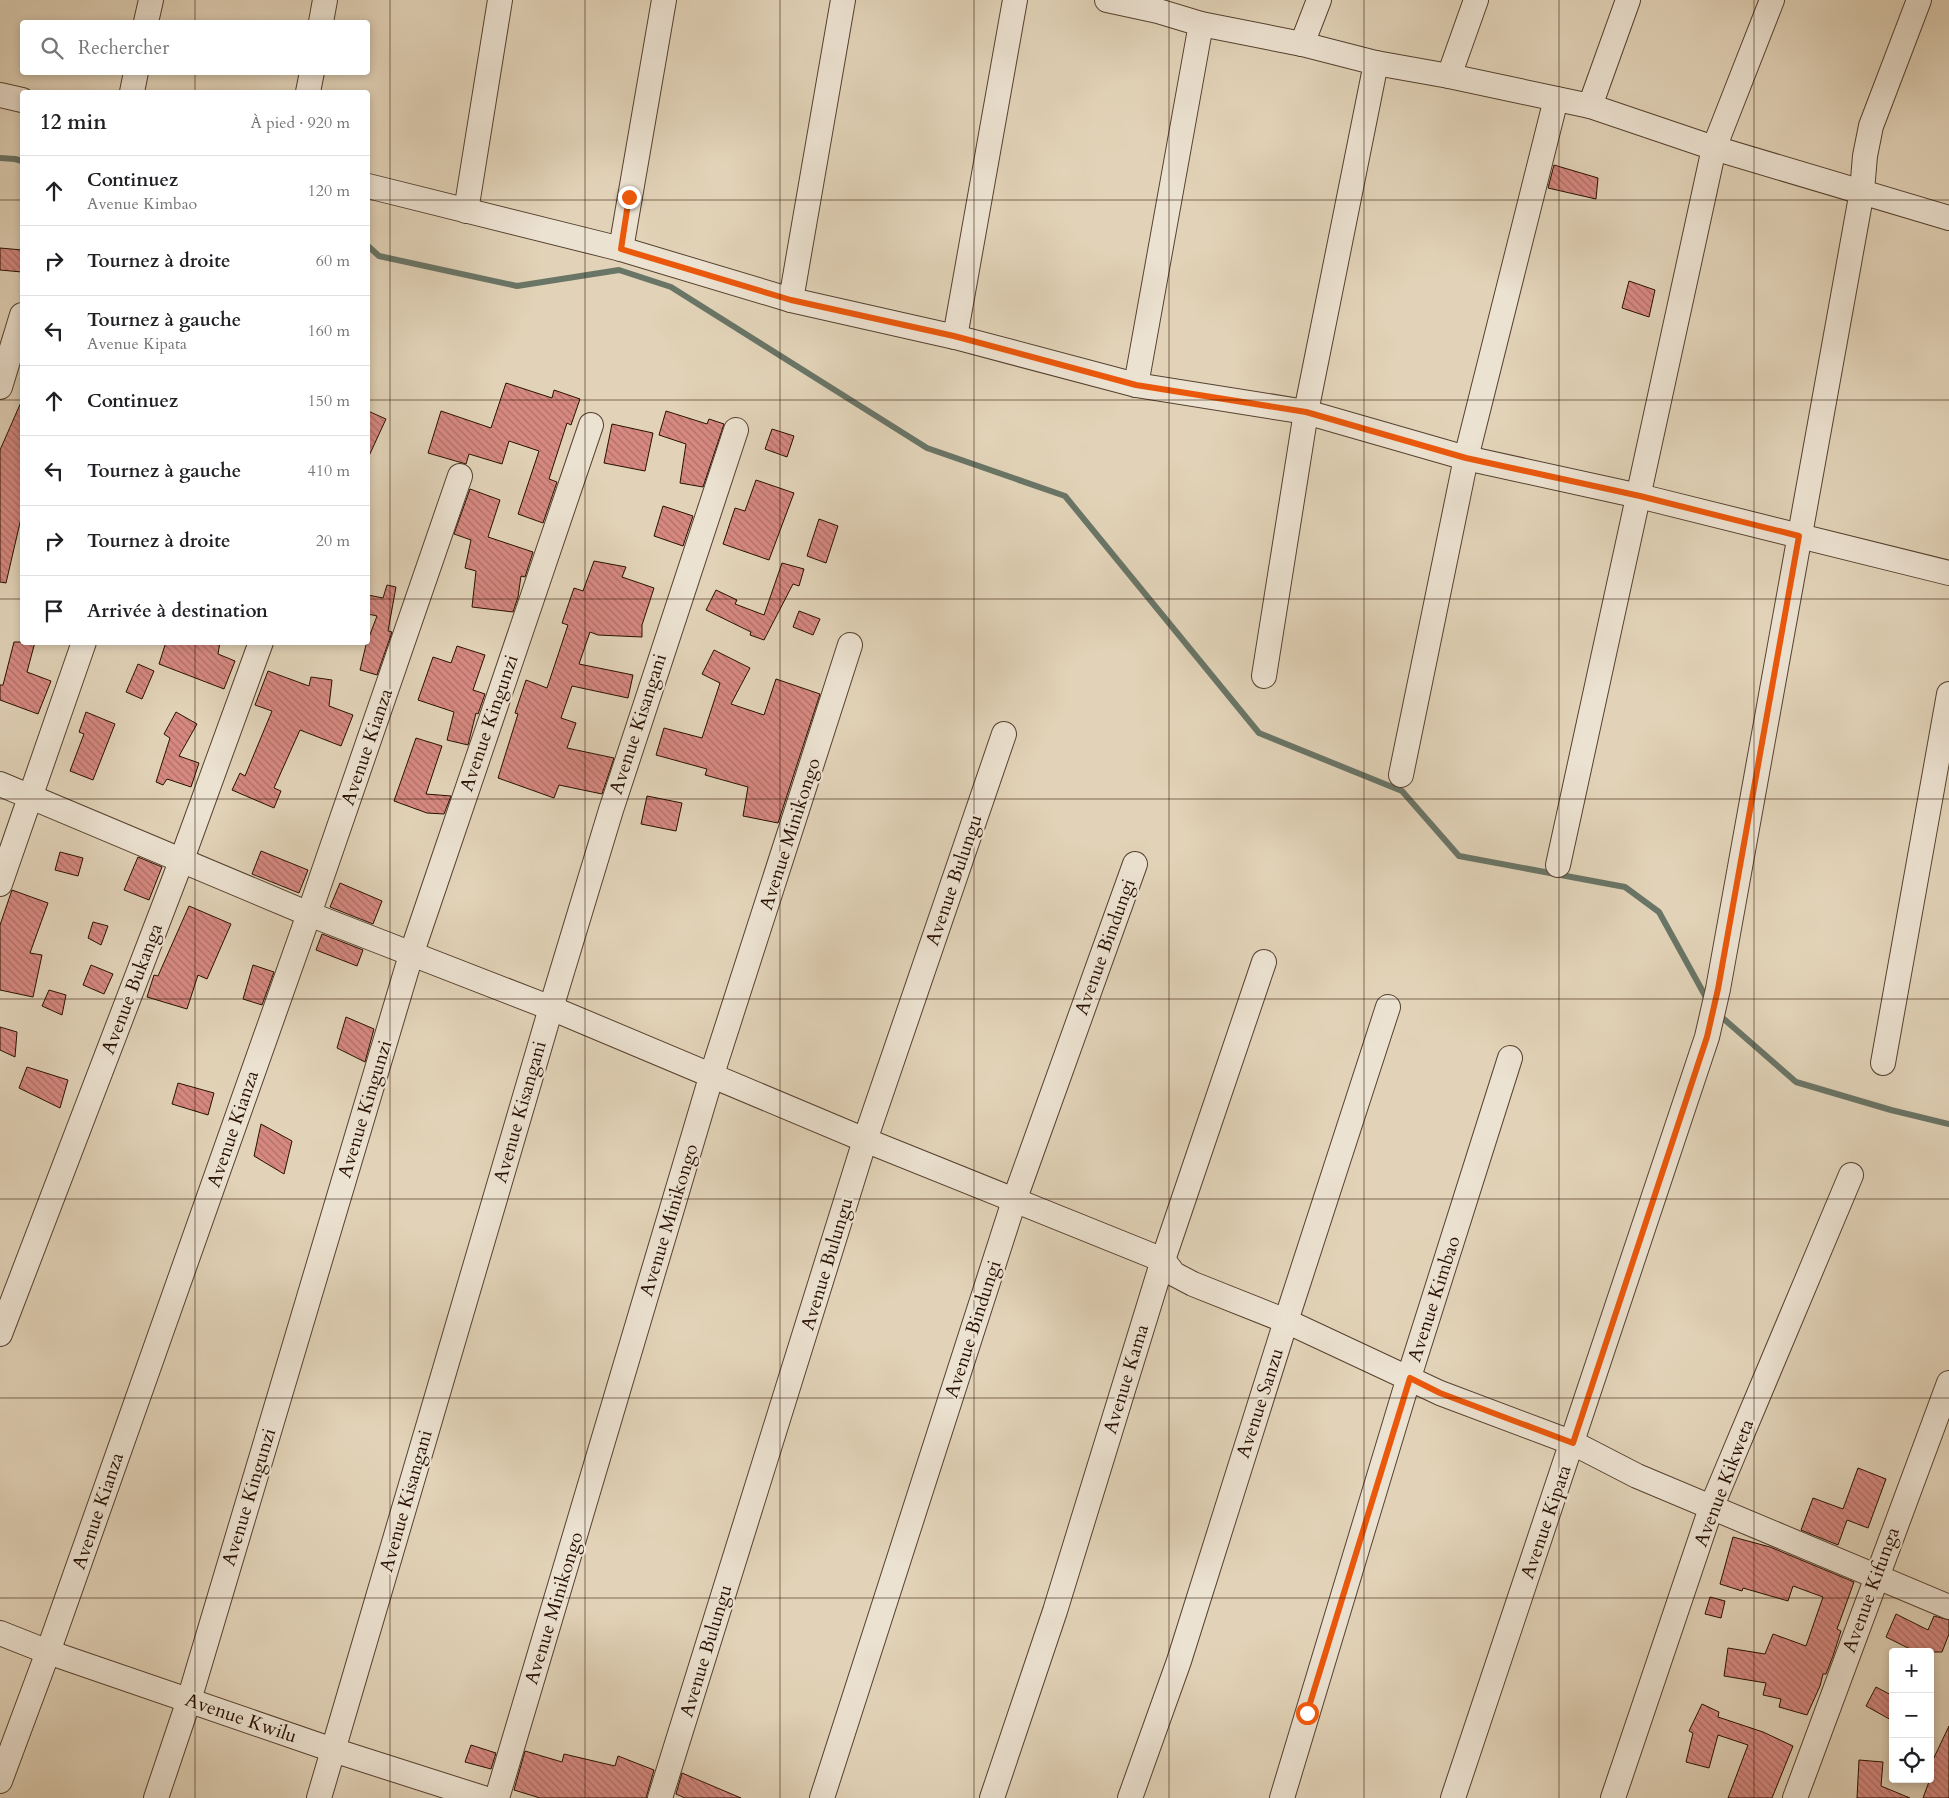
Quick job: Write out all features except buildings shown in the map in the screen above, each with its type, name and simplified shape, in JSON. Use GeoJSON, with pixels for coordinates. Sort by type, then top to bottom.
{"type":"FeatureCollection","features":[{"type":"Feature","properties":{"kind":"street"},"geometry":{"type":"LineString","coordinates":[[146,20],[151,0]]}},
{"type":"Feature","properties":{"kind":"street"},"geometry":{"type":"LineString","coordinates":[[321,20],[325,0]]}},
{"type":"Feature","properties":{"kind":"street"},"geometry":{"type":"LineString","coordinates":[[466,211],[500,0]]}},
{"type":"Feature","properties":{"kind":"street"},"geometry":{"type":"LineString","coordinates":[[621,249],[664,0]]}},
{"type":"Feature","properties":{"kind":"street"},"geometry":{"type":"LineString","coordinates":[[791,300],[844,0]]}},
{"type":"Feature","properties":{"kind":"street"},"geometry":{"type":"LineString","coordinates":[[954,336],[1014,0]]}},
{"type":"Feature","properties":{"kind":"street"},"geometry":{"type":"LineString","coordinates":[[1107,0],[1160,6],[1201,24],[1302,44],[1376,64],[1448,76],[1590,106],[1714,148],[1949,218]]}},
{"type":"Feature","properties":{"kind":"street"},"geometry":{"type":"LineString","coordinates":[[1302,44],[1319,0]]}},
{"type":"Feature","properties":{"kind":"street"},"geometry":{"type":"LineString","coordinates":[[1448,76],[1476,0]]}},
{"type":"Feature","properties":{"kind":"street"},"geometry":{"type":"LineString","coordinates":[[1590,106],[1628,0]]}},
{"type":"Feature","properties":{"kind":"street"},"geometry":{"type":"LineString","coordinates":[[1558,865],[1640,496],[1714,148],[1772,0]]}},
{"type":"Feature","properties":{"kind":"street","name":"Avenue Kipata"},"geometry":{"type":"LineString","coordinates":[[1454,1798],[1707,1037],[1718,989],[1862,191],[1865,156],[1871,126],[1919,0]]}},
{"type":"Feature","properties":{"kind":"street"},"geometry":{"type":"LineString","coordinates":[[1136,385],[1201,24]]}},
{"type":"Feature","properties":{"kind":"street"},"geometry":{"type":"LineString","coordinates":[[1264,676],[1306,412],[1376,64]]}},
{"type":"Feature","properties":{"kind":"street"},"geometry":{"type":"LineString","coordinates":[[132,90],[135,75]]}},
{"type":"Feature","properties":{"kind":"street"},"geometry":{"type":"LineString","coordinates":[[308,90],[311,75]]}},
{"type":"Feature","properties":{"kind":"street"},"geometry":{"type":"LineString","coordinates":[[0,95],[20,100]]}},
{"type":"Feature","properties":{"kind":"street"},"geometry":{"type":"LineString","coordinates":[[1401,776],[1466,458],[1556,99]]}},
{"type":"Feature","properties":{"kind":"street"},"geometry":{"type":"LineString","coordinates":[[370,187],[621,249],[791,300],[954,336],[1136,385],[1306,412],[1466,458],[1640,496],[1949,573]]}},
{"type":"Feature","properties":{"kind":"street"},"geometry":{"type":"LineString","coordinates":[[0,387],[20,322]]}},
{"type":"Feature","properties":{"kind":"street","name":"Avenue Kingunzi"},"geometry":{"type":"LineString","coordinates":[[156,1798],[189,1700],[411,955],[591,425]]}},
{"type":"Feature","properties":{"kind":"street","name":"Avenue Kisangani"},"geometry":{"type":"LineString","coordinates":[[318,1798],[334,1750],[551,1008],[611,810],[736,430]]}},
{"type":"Feature","properties":{"kind":"street","name":"Avenue Kianza"},"geometry":{"type":"LineString","coordinates":[[0,1781],[48,1652],[309,914],[460,476]]}},
{"type":"Feature","properties":{"kind":"street"},"geometry":{"type":"LineString","coordinates":[[0,884],[83,645]]}},
{"type":"Feature","properties":{"kind":"street","name":"Avenue Bukanga"},"geometry":{"type":"LineString","coordinates":[[0,1334],[182,859],[260,645]]}},
{"type":"Feature","properties":{"kind":"street","name":"Avenue Minikongo"},"geometry":{"type":"LineString","coordinates":[[497,1798],[712,1074],[850,645]]}},
{"type":"Feature","properties":{"kind":"street"},"geometry":{"type":"LineString","coordinates":[[1884,1062],[1949,694]]}},
{"type":"Feature","properties":{"kind":"street","name":"Avenue Bulungu"},"geometry":{"type":"LineString","coordinates":[[660,1798],[865,1140],[1004,734]]}},
{"type":"Feature","properties":{"kind":"street"},"geometry":{"type":"LineString","coordinates":[[0,784],[309,914],[551,1008],[712,1074],[865,1140],[1163,1260],[1174,1274],[1193,1284],[1286,1322],[1440,1393],[1573,1443],[1636,1476],[1949,1606]]}},
{"type":"Feature","properties":{"kind":"street","name":"Avenue Bindungi"},"geometry":{"type":"LineString","coordinates":[[822,1798],[1014,1201],[1135,864]]}},
{"type":"Feature","properties":{"kind":"street","name":"Avenue Kama"},"geometry":{"type":"LineString","coordinates":[[992,1798],[1054,1610],[1163,1260],[1264,962]]}},
{"type":"Feature","properties":{"kind":"street","name":"Avenue Sanzu"},"geometry":{"type":"LineString","coordinates":[[1130,1798],[1178,1661],[1388,1007]]}},
{"type":"Feature","properties":{"kind":"street","name":"Avenue Kimbao"},"geometry":{"type":"LineString","coordinates":[[1282,1798],[1510,1058]]}},
{"type":"Feature","properties":{"kind":"street","name":"Avenue Kikweta"},"geometry":{"type":"LineString","coordinates":[[1613,1798],[1712,1508],[1851,1175]]}},
{"type":"Feature","properties":{"kind":"street","name":"Avenue Kifunga"},"geometry":{"type":"LineString","coordinates":[[1795,1798],[1949,1383]]}},
{"type":"Feature","properties":{"kind":"street","name":"Avenue Kwilu"},"geometry":{"type":"LineString","coordinates":[[0,1634],[334,1750],[483,1798]]}},
{"type":"Feature","properties":{"kind":"waterway"},"geometry":{"type":"LineString","coordinates":[[0,158],[20,160]]}},
{"type":"Feature","properties":{"kind":"waterway"},"geometry":{"type":"LineString","coordinates":[[370,248],[379,256],[517,286],[619,270],[671,287],[927,448],[1065,496],[1259,733],[1402,791],[1459,856],[1625,887],[1659,912],[1708,1001]]}},
{"type":"Feature","properties":{"kind":"waterway"},"geometry":{"type":"LineString","coordinates":[[1717,1013],[1796,1082],[1891,1110],[1949,1124]]}},
{"type":"Feature","properties":{"kind":"route"},"geometry":{"type":"LineString","coordinates":[[629,197],[621,249],[791,300],[954,336],[1136,385],[1306,412],[1466,458],[1640,496],[1799,536],[1718,989],[1707,1037],[1573,1443],[1440,1393],[1410,1378],[1307,1713]]}}]}
